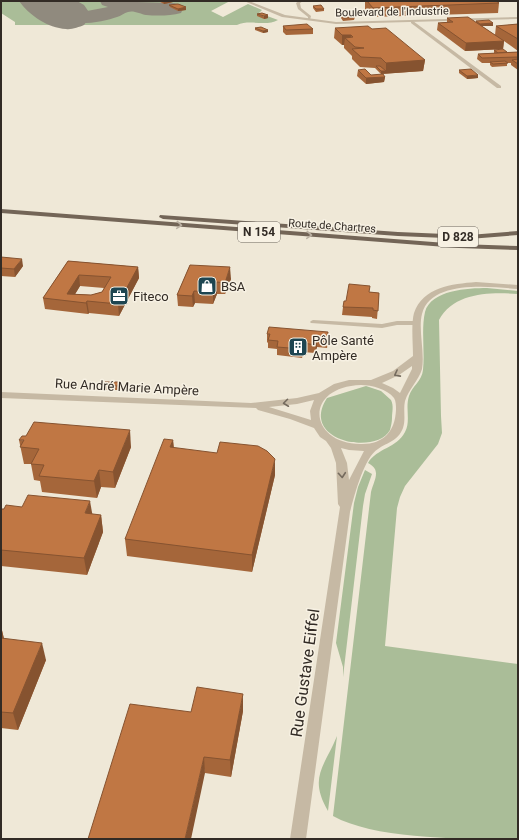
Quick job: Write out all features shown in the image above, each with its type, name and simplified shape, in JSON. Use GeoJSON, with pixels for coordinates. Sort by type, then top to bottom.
{"type":"FeatureCollection","features":[{"type":"Feature","properties":{"kind":"main road","name":"N 154"},"geometry":{"type":"LineString","coordinates":[[1,207],[481,241],[518,242]]}},
{"type":"Feature","properties":{"kind":"main road","name":"Route de Chartres"},"geometry":{"type":"LineString","coordinates":[[1,211],[436,244],[518,248]]}},
{"type":"Feature","properties":{"kind":"main road","name":"D 828"},"geometry":{"type":"LineString","coordinates":[[398,234],[468,237],[518,234]]}},
{"type":"Feature","properties":{"kind":"street","name":"Boulevard de l'Industrie"},"geometry":{"type":"LineString","coordinates":[[246,1],[284,16],[350,24],[518,18]]}},
{"type":"Feature","properties":{"kind":"street"},"geometry":{"type":"LineString","coordinates":[[400,402],[416,374],[417,323],[420,307],[424,301],[442,290],[472,285],[518,287]]}},
{"type":"Feature","properties":{"kind":"street"},"geometry":{"type":"LineString","coordinates":[[371,383],[397,374],[404,370],[417,357]]}},
{"type":"Feature","properties":{"kind":"street"},"geometry":{"type":"LineString","coordinates":[[358,382],[371,383],[391,391],[399,397],[399,421],[396,432],[386,441],[363,448],[354,448],[330,440],[319,431],[314,417],[316,405],[321,395],[333,388],[346,384],[358,382]]}},
{"type":"Feature","properties":{"kind":"street","name":"Rue André Marie Ampère"},"geometry":{"type":"LineString","coordinates":[[1,395],[251,406],[297,401],[321,395]]}},
{"type":"Feature","properties":{"kind":"street","name":"Rue André Marie Ampère"},"geometry":{"type":"LineString","coordinates":[[251,406],[294,417],[316,425]]}},
{"type":"Feature","properties":{"kind":"street","name":"Rue Gustave Eiffel"},"geometry":{"type":"LineString","coordinates":[[330,440],[337,450],[340,461],[344,512]]}},
{"type":"Feature","properties":{"kind":"street","name":"Rue Gustave Eiffel"},"geometry":{"type":"LineString","coordinates":[[298,839],[344,512],[364,458],[375,445]]}},
{"type":"Feature","properties":{"kind":"lane"},"geometry":{"type":"LineString","coordinates":[[301,1],[298,4],[299,8],[310,17],[309,20]]}},
{"type":"Feature","properties":{"kind":"lane"},"geometry":{"type":"LineString","coordinates":[[412,22],[499,87]]}},
{"type":"Feature","properties":{"kind":"lane"},"geometry":{"type":"LineString","coordinates":[[313,322],[382,326],[398,323],[417,323]]}},
{"type":"Feature","properties":{"kind":"green space"},"geometry":{"type":"Polygon","coordinates":[[[1,1],[158,1],[164,4],[170,1],[230,1],[211,11],[223,17],[248,4],[262,10],[259,13],[278,20],[268,23],[242,23],[237,25],[15,25],[15,22],[1,13],[1,1]]]}},
{"type":"Feature","properties":{"kind":"green space"},"geometry":{"type":"Polygon","coordinates":[[[487,288],[518,291],[518,294],[485,294],[463,299],[446,311],[439,320],[442,433],[438,444],[405,486],[397,508],[385,646],[518,664],[518,839],[448,838],[397,834],[373,830],[351,824],[333,816],[371,492],[376,476],[375,469],[368,463],[376,454],[397,441],[407,428],[409,396],[412,389],[421,377],[423,370],[424,319],[425,312],[429,305],[435,299],[451,292],[487,288]]]}},
{"type":"Feature","properties":{"kind":"green space"},"geometry":{"type":"Polygon","coordinates":[[[366,386],[381,391],[391,400],[393,409],[390,430],[382,438],[370,442],[357,443],[343,440],[331,434],[323,425],[321,413],[327,398],[366,386]]]}},
{"type":"Feature","properties":{"kind":"green space"},"geometry":{"type":"Polygon","coordinates":[[[365,470],[372,474],[365,494],[363,506],[343,677],[343,667],[336,643],[354,503],[358,487],[365,470]]]}},
{"type":"Feature","properties":{"kind":"green space"},"geometry":{"type":"Polygon","coordinates":[[[337,736],[328,811],[319,789],[319,780],[320,772],[337,736]]]}},
{"type":"Feature","properties":{"kind":"building"},"geometry":{"type":"Polygon","coordinates":[[[367,1],[496,1],[499,3],[373,8],[367,1]]]}},
{"type":"Feature","properties":{"kind":"building"},"geometry":{"type":"Polygon","coordinates":[[[178,4],[186,7],[178,9],[169,5],[178,4]]]}},
{"type":"Feature","properties":{"kind":"building"},"geometry":{"type":"Polygon","coordinates":[[[321,5],[324,9],[316,9],[313,6],[321,5]]]}},
{"type":"Feature","properties":{"kind":"building"},"geometry":{"type":"Polygon","coordinates":[[[262,13],[268,15],[264,16],[257,14],[262,13]]]}},
{"type":"Feature","properties":{"kind":"building"},"geometry":{"type":"Polygon","coordinates":[[[353,15],[355,17],[344,18],[341,16],[353,15]]]}},
{"type":"Feature","properties":{"kind":"building"},"geometry":{"type":"Polygon","coordinates":[[[468,17],[504,41],[466,43],[438,23],[453,22],[447,18],[468,17]]]}},
{"type":"Feature","properties":{"kind":"building"},"geometry":{"type":"Polygon","coordinates":[[[489,20],[493,23],[480,24],[476,21],[489,20]]]}},
{"type":"Feature","properties":{"kind":"building"},"geometry":{"type":"Polygon","coordinates":[[[307,24],[313,29],[286,30],[283,26],[307,24]]]}},
{"type":"Feature","properties":{"kind":"building"},"geometry":{"type":"Polygon","coordinates":[[[518,24],[518,39],[496,26],[518,24]]]}},
{"type":"Feature","properties":{"kind":"building"},"geometry":{"type":"Polygon","coordinates":[[[368,26],[372,29],[386,28],[425,60],[386,63],[381,58],[361,57],[352,49],[364,48],[355,47],[345,38],[353,37],[351,35],[342,35],[335,28],[368,26]]]}},
{"type":"Feature","properties":{"kind":"building"},"geometry":{"type":"Polygon","coordinates":[[[261,27],[268,30],[263,31],[255,28],[261,27]]]}},
{"type":"Feature","properties":{"kind":"building"},"geometry":{"type":"Polygon","coordinates":[[[503,49],[507,52],[498,53],[494,50],[503,49]]]}},
{"type":"Feature","properties":{"kind":"building"},"geometry":{"type":"Polygon","coordinates":[[[518,52],[518,57],[482,58],[478,54],[518,52]]]}},
{"type":"Feature","properties":{"kind":"building"},"geometry":{"type":"Polygon","coordinates":[[[518,59],[518,64],[512,60],[518,59]]]}},
{"type":"Feature","properties":{"kind":"building"},"geometry":{"type":"Polygon","coordinates":[[[505,61],[508,63],[493,64],[490,62],[505,61]]]}},
{"type":"Feature","properties":{"kind":"building"},"geometry":{"type":"Polygon","coordinates":[[[376,66],[380,66],[386,71],[381,71],[376,66]]]}},
{"type":"Feature","properties":{"kind":"building"},"geometry":{"type":"Polygon","coordinates":[[[365,69],[371,75],[383,74],[385,77],[366,78],[358,70],[365,69]]]}},
{"type":"Feature","properties":{"kind":"building"},"geometry":{"type":"Polygon","coordinates":[[[471,69],[478,75],[467,76],[459,70],[471,69]]]}},
{"type":"Feature","properties":{"kind":"building"},"geometry":{"type":"Polygon","coordinates":[[[1,257],[22,259],[14,269],[1,268],[1,257]]]}},
{"type":"Feature","properties":{"kind":"building"},"geometry":{"type":"Polygon","coordinates":[[[68,261],[138,267],[118,304],[87,301],[86,303],[43,298],[68,261]],[[79,275],[67,294],[91,295],[102,292],[111,277],[79,275]]]}},
{"type":"Feature","properties":{"kind":"building"},"geometry":{"type":"Polygon","coordinates":[[[190,265],[230,267],[225,283],[217,282],[213,292],[194,291],[192,296],[177,295],[190,265]]]}},
{"type":"Feature","properties":{"kind":"building"},"geometry":{"type":"Polygon","coordinates":[[[349,284],[370,286],[369,292],[379,293],[378,311],[373,310],[373,308],[343,307],[344,301],[346,301],[349,284]]]}},
{"type":"Feature","properties":{"kind":"building"},"geometry":{"type":"Polygon","coordinates":[[[269,327],[328,332],[327,340],[317,339],[316,345],[303,343],[302,349],[277,347],[278,341],[268,340],[270,334],[267,334],[269,327]]]}},
{"type":"Feature","properties":{"kind":"building"},"geometry":{"type":"Polygon","coordinates":[[[105,382],[119,382],[118,386],[104,385],[105,382]]]}},
{"type":"Feature","properties":{"kind":"building"},"geometry":{"type":"Polygon","coordinates":[[[34,422],[130,430],[113,472],[99,470],[94,481],[39,476],[44,465],[31,464],[39,449],[20,447],[24,440],[19,440],[22,436],[26,436],[34,422]]]}},
{"type":"Feature","properties":{"kind":"building"},"geometry":{"type":"Polygon","coordinates":[[[164,439],[173,440],[170,447],[217,453],[220,442],[258,446],[267,451],[275,459],[252,555],[125,539],[164,439]]]}},
{"type":"Feature","properties":{"kind":"building"},"geometry":{"type":"Polygon","coordinates":[[[28,495],[90,501],[85,513],[101,515],[84,558],[1,550],[1,509],[4,509],[6,505],[22,507],[28,495]]]}},
{"type":"Feature","properties":{"kind":"building"},"geometry":{"type":"Polygon","coordinates":[[[1,638],[42,643],[13,713],[1,712],[1,638]]]}},
{"type":"Feature","properties":{"kind":"building"},"geometry":{"type":"Polygon","coordinates":[[[197,687],[243,694],[230,760],[204,757],[185,839],[88,839],[130,704],[191,712],[197,687]]]}},
{"type":"Feature","properties":{"kind":"taxiway"},"geometry":{"type":"LineString","coordinates":[[109,1],[117,4]]}},
{"type":"Feature","properties":{"kind":"taxiway"},"geometry":{"type":"LineString","coordinates":[[67,15],[79,17],[103,15],[117,11],[121,8],[117,4]]}},
{"type":"Feature","properties":{"kind":"taxiway"},"geometry":{"type":"LineString","coordinates":[[117,4],[147,9],[174,9]]}},
{"type":"Feature","properties":{"kind":"runway"},"geometry":{"type":"LineString","coordinates":[[42,1],[67,15]]}},
{"type":"Feature","properties":{"kind":"place","name":"BSA"},"geometry":{"type":"Point","coordinates":[207,286]}},
{"type":"Feature","properties":{"kind":"place","name":"Fiteco"},"geometry":{"type":"Point","coordinates":[119,296]}},
{"type":"Feature","properties":{"kind":"place","name":"Pôle Santé Ampère"},"geometry":{"type":"Point","coordinates":[298,347]}}]}
